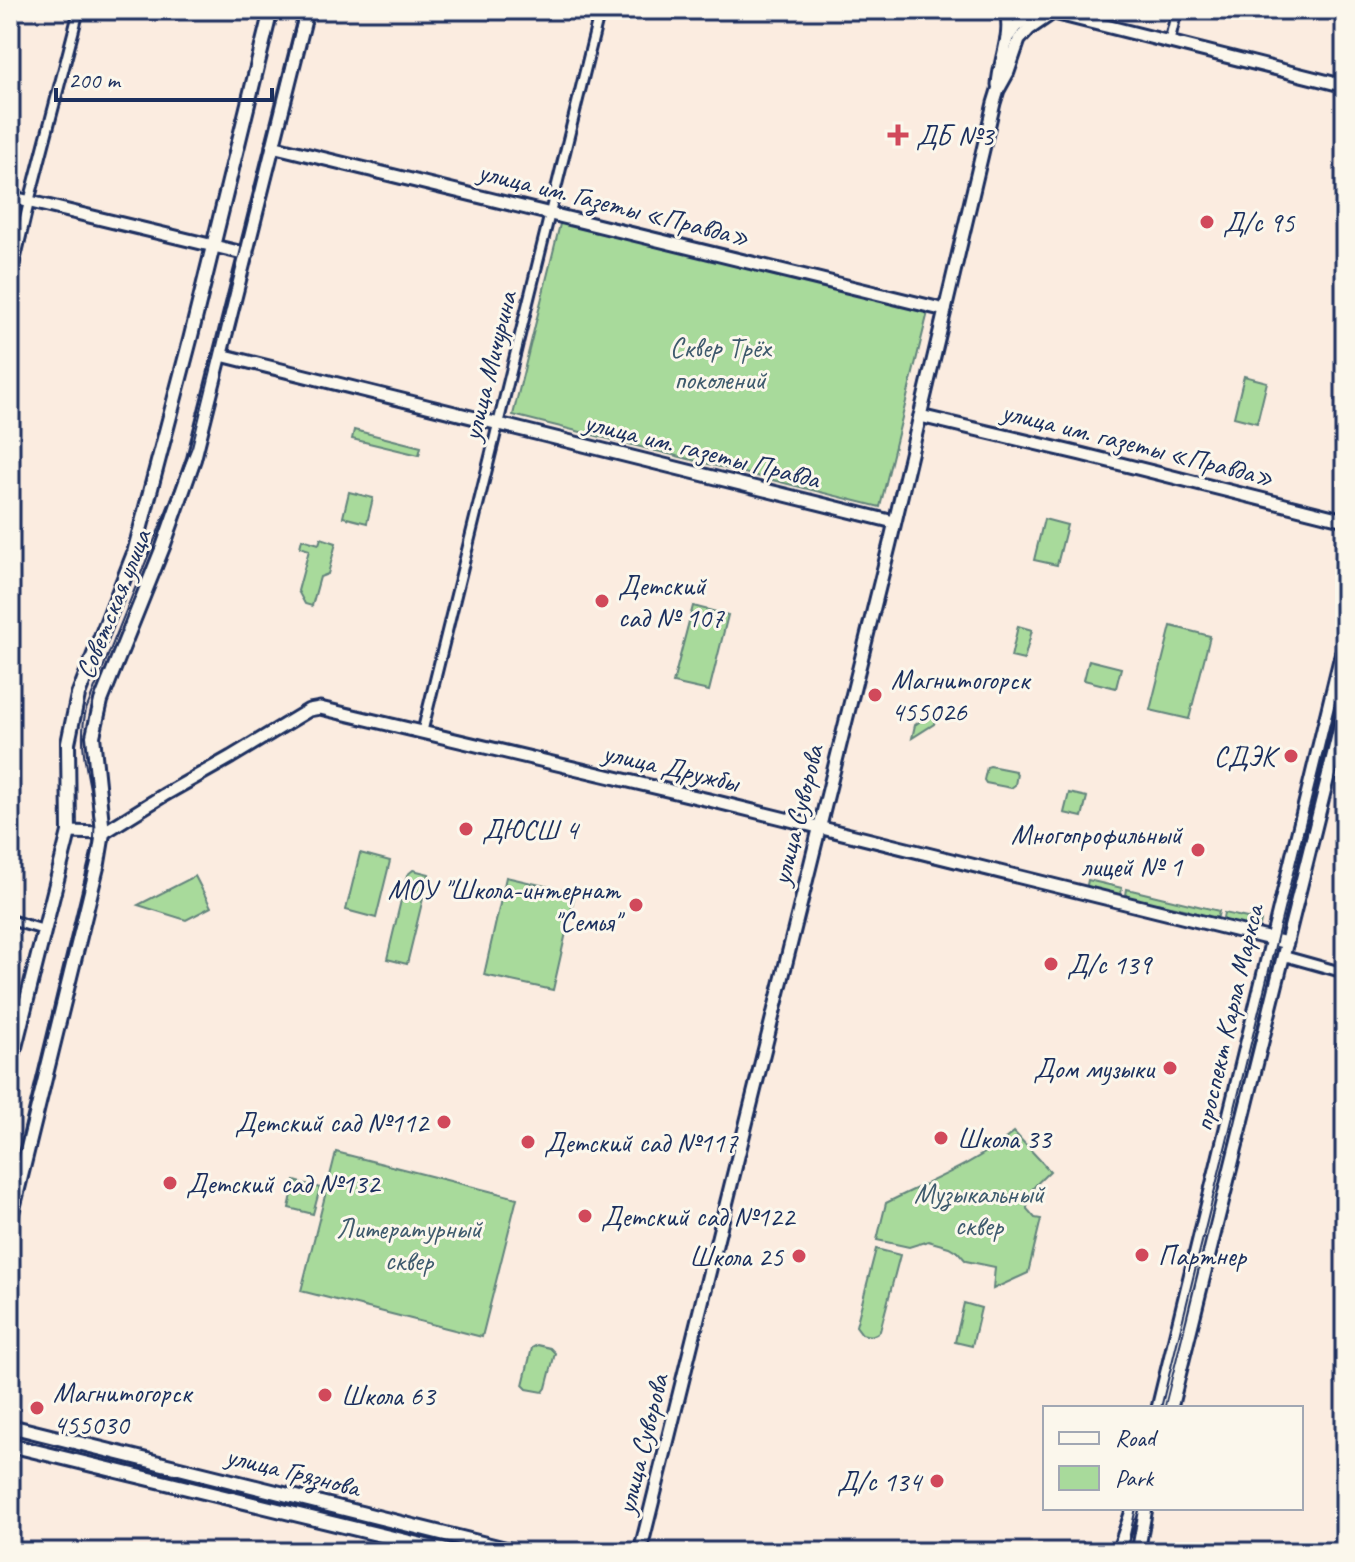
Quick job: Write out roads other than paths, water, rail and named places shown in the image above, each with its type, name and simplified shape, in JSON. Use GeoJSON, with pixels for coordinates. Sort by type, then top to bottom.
{"type":"FeatureCollection","features":[{"type":"Feature","properties":{"kind":"main road","name":"Советская улица"},"geometry":{"type":"LineString","coordinates":[[10,1067],[69,832],[68,743],[78,695],[134,553],[271,10]]}},
{"type":"Feature","properties":{"kind":"main road","name":"Советская улица"},"geometry":{"type":"LineString","coordinates":[[10,1221],[98,863],[103,833],[93,736],[101,701],[163,547],[194,459],[307,10]]}},
{"type":"Feature","properties":{"kind":"main road","name":"улица Суворова"},"geometry":{"type":"LineString","coordinates":[[640,1552],[998,90],[998,69],[1007,38],[1008,18],[1005,10]]}},
{"type":"Feature","properties":{"kind":"main road"},"geometry":{"type":"LineString","coordinates":[[1086,10],[1097,24]]}},
{"type":"Feature","properties":{"kind":"main road"},"geometry":{"type":"LineString","coordinates":[[1007,38],[1015,27],[1047,11],[1345,86]]}},
{"type":"Feature","properties":{"kind":"main road","name":"улица Суворова"},"geometry":{"type":"LineString","coordinates":[[998,90],[1019,40],[1047,11]]}},
{"type":"Feature","properties":{"kind":"main road","name":"улица им. Газеты «Правда»"},"geometry":{"type":"LineString","coordinates":[[272,146],[945,310]]}},
{"type":"Feature","properties":{"kind":"main road"},"geometry":{"type":"LineString","coordinates":[[10,197],[247,254]]}},
{"type":"Feature","properties":{"kind":"main road"},"geometry":{"type":"LineString","coordinates":[[221,355],[498,425]]}},
{"type":"Feature","properties":{"kind":"main road","name":"улица им. газеты «Правда»"},"geometry":{"type":"LineString","coordinates":[[920,416],[1345,520]]}},
{"type":"Feature","properties":{"kind":"main road","name":"улица им. газеты Правда"},"geometry":{"type":"LineString","coordinates":[[498,425],[894,522]]}},
{"type":"Feature","properties":{"kind":"main road","name":"проспект Карла Маркса"},"geometry":{"type":"LineString","coordinates":[[1158,1406],[1345,639]]}},
{"type":"Feature","properties":{"kind":"main road","name":"улица Дружбы"},"geometry":{"type":"LineString","coordinates":[[103,833],[309,710],[320,708],[1287,943]]}},
{"type":"Feature","properties":{"kind":"main road","name":"проспект Карла Маркса"},"geometry":{"type":"LineString","coordinates":[[1172,1406],[1287,943],[1341,743],[1345,708]]}},
{"type":"Feature","properties":{"kind":"main road"},"geometry":{"type":"LineString","coordinates":[[1321,738],[1341,743]]}},
{"type":"Feature","properties":{"kind":"main road"},"geometry":{"type":"LineString","coordinates":[[69,832],[103,833]]}},
{"type":"Feature","properties":{"kind":"main road"},"geometry":{"type":"LineString","coordinates":[[1268,952],[1284,956]]}},
{"type":"Feature","properties":{"kind":"main road","name":"улица Грязнова"},"geometry":{"type":"LineString","coordinates":[[10,1426],[518,1552]]}},
{"type":"Feature","properties":{"kind":"main road","name":"улица Грязнова"},"geometry":{"type":"LineString","coordinates":[[10,1445],[451,1552]]}},
{"type":"Feature","properties":{"kind":"main road"},"geometry":{"type":"LineString","coordinates":[[1118,1552],[1132,1510]]}},
{"type":"Feature","properties":{"kind":"main road"},"geometry":{"type":"LineString","coordinates":[[1138,1552],[1146,1510]]}},
{"type":"Feature","properties":{"kind":"street"},"geometry":{"type":"LineString","coordinates":[[10,283],[79,10]]}},
{"type":"Feature","properties":{"kind":"street","name":"улица Мичурина"},"geometry":{"type":"LineString","coordinates":[[422,733],[600,10]]}},
{"type":"Feature","properties":{"kind":"street"},"geometry":{"type":"LineString","coordinates":[[1169,43],[1177,10]]}},
{"type":"Feature","properties":{"kind":"street"},"geometry":{"type":"LineString","coordinates":[[10,920],[44,930]]}},
{"type":"Feature","properties":{"kind":"street"},"geometry":{"type":"LineString","coordinates":[[1284,956],[1345,973]]}},
{"type":"Feature","properties":{"kind":"tram line"},"geometry":{"type":"LineString","coordinates":[[10,1186],[94,840],[94,814],[83,736],[86,710],[192,447],[300,10]]}},
{"type":"Feature","properties":{"kind":"tram line"},"geometry":{"type":"LineString","coordinates":[[1161,1406],[1345,662]]}},
{"type":"Feature","properties":{"kind":"tram line"},"geometry":{"type":"LineString","coordinates":[[10,1434],[484,1552]]}},
{"type":"Feature","properties":{"kind":"tram line"},"geometry":{"type":"LineString","coordinates":[[1126,1552],[1136,1510]]}},
{"type":"Feature","properties":{"kind":"place","name":"ДБ №3"},"geometry":{"type":"Point","coordinates":[898,135]}},
{"type":"Feature","properties":{"kind":"place","name":"Д/с 95"},"geometry":{"type":"Point","coordinates":[1207,222]}},
{"type":"Feature","properties":{"kind":"place","name":"Детский сад № 107"},"geometry":{"type":"Point","coordinates":[602,601]}},
{"type":"Feature","properties":{"kind":"place","name":"Магнитогорск 455026"},"geometry":{"type":"Point","coordinates":[875,695]}},
{"type":"Feature","properties":{"kind":"place","name":"СДЭК"},"geometry":{"type":"Point","coordinates":[1291,756]}},
{"type":"Feature","properties":{"kind":"place","name":"ДЮСШ 4"},"geometry":{"type":"Point","coordinates":[466,829]}},
{"type":"Feature","properties":{"kind":"place","name":"Многопрофильный лицей № 1"},"geometry":{"type":"Point","coordinates":[1198,850]}},
{"type":"Feature","properties":{"kind":"place","name":"МОУ \"Школа-интернат \"Семья\""},"geometry":{"type":"Point","coordinates":[636,905]}},
{"type":"Feature","properties":{"kind":"place","name":"Д/с 139"},"geometry":{"type":"Point","coordinates":[1051,964]}},
{"type":"Feature","properties":{"kind":"place","name":"Дом музыки"},"geometry":{"type":"Point","coordinates":[1170,1068]}},
{"type":"Feature","properties":{"kind":"place","name":"Детский сад №112"},"geometry":{"type":"Point","coordinates":[444,1122]}},
{"type":"Feature","properties":{"kind":"place","name":"Школа 33"},"geometry":{"type":"Point","coordinates":[941,1138]}},
{"type":"Feature","properties":{"kind":"place","name":"Детский сад №117"},"geometry":{"type":"Point","coordinates":[528,1142]}},
{"type":"Feature","properties":{"kind":"place","name":"Детский сад №132"},"geometry":{"type":"Point","coordinates":[170,1183]}},
{"type":"Feature","properties":{"kind":"place","name":"Детский сад №122"},"geometry":{"type":"Point","coordinates":[585,1216]}},
{"type":"Feature","properties":{"kind":"place","name":"Партнер"},"geometry":{"type":"Point","coordinates":[1142,1255]}},
{"type":"Feature","properties":{"kind":"place","name":"Школа 25"},"geometry":{"type":"Point","coordinates":[799,1256]}},
{"type":"Feature","properties":{"kind":"place","name":"Школа 63"},"geometry":{"type":"Point","coordinates":[325,1395]}},
{"type":"Feature","properties":{"kind":"place","name":"Магнитогорск 455030"},"geometry":{"type":"Point","coordinates":[37,1408]}},
{"type":"Feature","properties":{"kind":"place","name":"Д/с 134"},"geometry":{"type":"Point","coordinates":[937,1481]}},
{"type":"Feature","properties":{"kind":"park label","name":"Сквер Трёх поколений"},"geometry":{"type":"Point","coordinates":[720,363]}},
{"type":"Feature","properties":{"kind":"park label","name":"Музыкальный сквер"},"geometry":{"type":"Point","coordinates":[979,1209]}},
{"type":"Feature","properties":{"kind":"park label","name":"Литературный сквер"},"geometry":{"type":"Point","coordinates":[409,1244]}}]}
